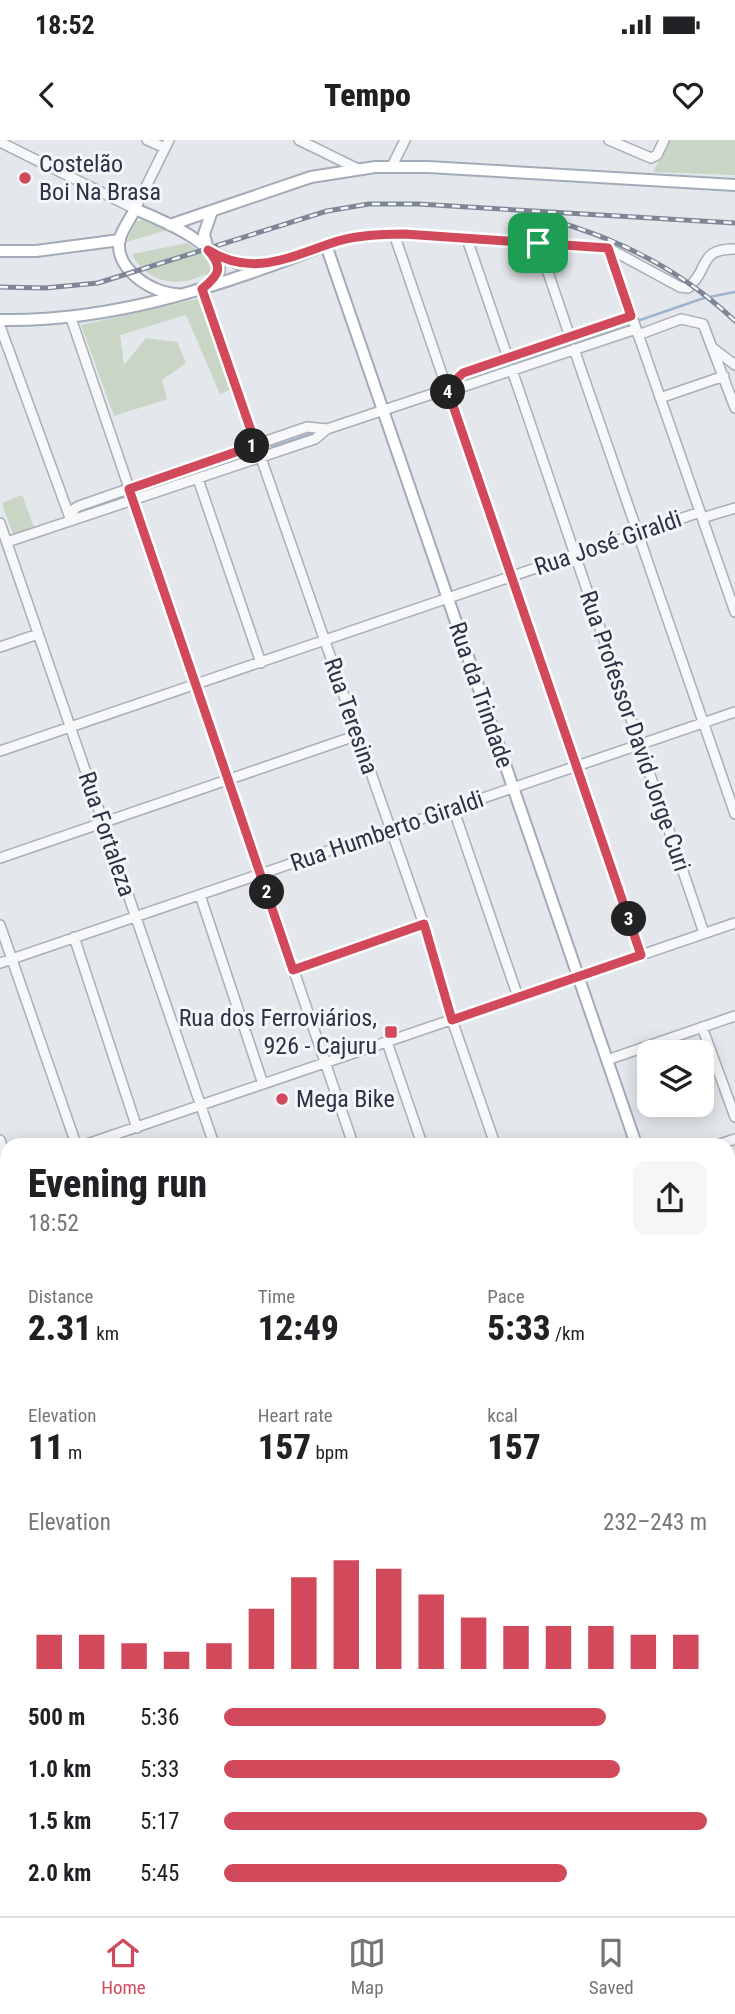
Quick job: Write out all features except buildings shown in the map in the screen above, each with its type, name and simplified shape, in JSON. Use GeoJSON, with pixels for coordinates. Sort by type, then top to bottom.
{"type":"FeatureCollection","features":[{"type":"Feature","properties":{"kind":"main road"},"geometry":{"type":"LineString","coordinates":[[170,225],[312,177],[392,166],[735,185]]}},
{"type":"Feature","properties":{"kind":"main road"},"geometry":{"type":"LineString","coordinates":[[187,293],[160,292],[142,281],[122,258],[120,240],[135,209],[186,232],[217,260],[219,270],[215,278],[202,289]]}},
{"type":"Feature","properties":{"kind":"main road"},"geometry":{"type":"LineString","coordinates":[[208,250],[204,234],[212,211]]}},
{"type":"Feature","properties":{"kind":"main road"},"geometry":{"type":"LineString","coordinates":[[0,251],[25,252],[120,240]]}},
{"type":"Feature","properties":{"kind":"main road"},"geometry":{"type":"LineString","coordinates":[[0,323],[71,318],[134,308],[202,289],[326,245]]}},
{"type":"Feature","properties":{"kind":"main road","name":"Rua da Trindade"},"geometry":{"type":"LineString","coordinates":[[326,245],[634,1138]]}},
{"type":"Feature","properties":{"kind":"main road"},"geometry":{"type":"LineString","coordinates":[[208,250],[240,264],[284,261]]}},
{"type":"Feature","properties":{"kind":"street"},"geometry":{"type":"LineString","coordinates":[[0,142],[135,209],[167,144],[148,140]]}},
{"type":"Feature","properties":{"kind":"street"},"geometry":{"type":"LineString","coordinates":[[299,140],[358,169]]}},
{"type":"Feature","properties":{"kind":"street"},"geometry":{"type":"LineString","coordinates":[[392,166],[405,140]]}},
{"type":"Feature","properties":{"kind":"street"},"geometry":{"type":"LineString","coordinates":[[609,140],[651,158],[657,155],[664,140]]}},
{"type":"Feature","properties":{"kind":"street"},"geometry":{"type":"LineString","coordinates":[[394,234],[641,955]]}},
{"type":"Feature","properties":{"kind":"street"},"geometry":{"type":"LineString","coordinates":[[326,245],[358,237],[394,234],[608,248],[680,287],[688,288],[701,272],[708,254],[717,249],[735,249]]}},
{"type":"Feature","properties":{"kind":"street"},"geometry":{"type":"LineString","coordinates":[[467,239],[508,358]]}},
{"type":"Feature","properties":{"kind":"street"},"geometry":{"type":"LineString","coordinates":[[538,243],[570,337]]}},
{"type":"Feature","properties":{"kind":"street"},"geometry":{"type":"LineString","coordinates":[[608,248],[735,612]]}},
{"type":"Feature","properties":{"kind":"street","name":"Rua Teresina"},"geometry":{"type":"LineString","coordinates":[[202,289],[424,924],[452,1020],[493,1138]]}},
{"type":"Feature","properties":{"kind":"street"},"geometry":{"type":"LineString","coordinates":[[447,388],[457,376],[631,316]]}},
{"type":"Feature","properties":{"kind":"street"},"geometry":{"type":"LineString","coordinates":[[71,318],[351,1138]]}},
{"type":"Feature","properties":{"kind":"street"},"geometry":{"type":"LineString","coordinates":[[4,540],[133,501],[315,439],[327,429],[447,388],[685,319],[705,327],[735,408]]}},
{"type":"Feature","properties":{"kind":"street"},"geometry":{"type":"LineString","coordinates":[[0,323],[71,519]]}},
{"type":"Feature","properties":{"kind":"street"},"geometry":{"type":"LineString","coordinates":[[574,349],[735,814]]}},
{"type":"Feature","properties":{"kind":"street"},"geometry":{"type":"LineString","coordinates":[[714,349],[735,365]]}},
{"type":"Feature","properties":{"kind":"street","name":"Rua Professor David Jorge Curi"},"geometry":{"type":"LineString","coordinates":[[512,370],[704,933]]}},
{"type":"Feature","properties":{"kind":"street"},"geometry":{"type":"LineString","coordinates":[[660,398],[724,376]]}},
{"type":"Feature","properties":{"kind":"street"},"geometry":{"type":"LineString","coordinates":[[71,519],[74,509],[79,506],[307,427],[327,429]]}},
{"type":"Feature","properties":{"kind":"street"},"geometry":{"type":"LineString","coordinates":[[198,479],[261,663]]}},
{"type":"Feature","properties":{"kind":"street","name":"Rua José Giraldi"},"geometry":{"type":"LineString","coordinates":[[0,751],[638,533],[735,508]]}},
{"type":"Feature","properties":{"kind":"street","name":"Rua Fortaleza"},"geometry":{"type":"LineString","coordinates":[[0,523],[212,1138]]}},
{"type":"Feature","properties":{"kind":"street"},"geometry":{"type":"LineString","coordinates":[[0,647],[38,634]]}},
{"type":"Feature","properties":{"kind":"street","name":"Rua Humberto Giraldi"},"geometry":{"type":"LineString","coordinates":[[0,963],[735,712]]}},
{"type":"Feature","properties":{"kind":"street"},"geometry":{"type":"LineString","coordinates":[[0,858],[358,735]]}},
{"type":"Feature","properties":{"kind":"street"},"geometry":{"type":"LineString","coordinates":[[453,808],[518,997]]}},
{"type":"Feature","properties":{"kind":"street"},"geometry":{"type":"LineString","coordinates":[[200,895],[263,1084]]}},
{"type":"Feature","properties":{"kind":"street"},"geometry":{"type":"LineString","coordinates":[[106,1138],[735,923]]}},
{"type":"Feature","properties":{"kind":"street"},"geometry":{"type":"LineString","coordinates":[[293,970],[424,924]]}},
{"type":"Feature","properties":{"kind":"street"},"geometry":{"type":"LineString","coordinates":[[0,925],[74,1138]]}},
{"type":"Feature","properties":{"kind":"street"},"geometry":{"type":"LineString","coordinates":[[74,937],[137,1128]]}},
{"type":"Feature","properties":{"kind":"street"},"geometry":{"type":"LineString","coordinates":[[607,1060],[735,1016]]}},
{"type":"Feature","properties":{"kind":"street"},"geometry":{"type":"LineString","coordinates":[[702,1027],[735,1117]]}},
{"type":"Feature","properties":{"kind":"street"},"geometry":{"type":"LineString","coordinates":[[387,1042],[420,1138]]}},
{"type":"Feature","properties":{"kind":"green space"},"geometry":{"type":"Polygon","coordinates":[[[670,140],[735,140],[735,175],[653,172],[670,140]]]}},
{"type":"Feature","properties":{"kind":"green space"},"geometry":{"type":"Polygon","coordinates":[[[145,219],[168,230],[126,242],[136,222],[145,219]]]}},
{"type":"Feature","properties":{"kind":"green space"},"geometry":{"type":"Polygon","coordinates":[[[187,243],[210,259],[211,271],[190,280],[169,282],[151,275],[134,259],[133,254],[187,243]]]}},
{"type":"Feature","properties":{"kind":"green space"},"geometry":{"type":"Polygon","coordinates":[[[198,299],[234,388],[220,394],[186,315],[120,335],[124,365],[146,338],[177,342],[186,363],[162,380],[167,399],[114,416],[81,325],[198,299]]]}},
{"type":"Feature","properties":{"kind":"green space"},"geometry":{"type":"Polygon","coordinates":[[[22,495],[34,527],[13,534],[2,503],[22,495]]]}},
{"type":"Feature","properties":{"kind":"waterway"},"geometry":{"type":"LineString","coordinates":[[460,382],[704,298],[735,292]]}},
{"type":"Feature","properties":{"kind":"waterway"},"geometry":{"type":"LineString","coordinates":[[272,447],[313,433]]}},
{"type":"Feature","properties":{"kind":"waterway"},"geometry":{"type":"LineString","coordinates":[[143,491],[250,455]]}},
{"type":"Feature","properties":{"kind":"waterway"},"geometry":{"type":"LineString","coordinates":[[82,511],[121,499]]}},
{"type":"Feature","properties":{"kind":"railway"},"geometry":{"type":"LineString","coordinates":[[0,287],[45,288],[98,283],[327,211],[369,204],[418,204],[735,223]]}},
{"type":"Feature","properties":{"kind":"railway"},"geometry":{"type":"LineString","coordinates":[[547,219],[599,236],[648,258],[693,286],[735,321]]}},
{"type":"Feature","properties":{"kind":"place","name":"Costelão Boi Na Brasa"},"geometry":{"type":"Point","coordinates":[25,178]}},
{"type":"Feature","properties":{"kind":"place","name":"Rua dos Ferroviários, 926 - Cajuru"},"geometry":{"type":"Point","coordinates":[391,1032]}},
{"type":"Feature","properties":{"kind":"place","name":"Mega Bike"},"geometry":{"type":"Point","coordinates":[282,1099]}},
{"type":"Feature","properties":{"kind":"route"},"geometry":{"type":"LineString","coordinates":[[404,234],[538,243],[608,248],[631,316],[463,373],[452,380],[447,388],[641,955],[452,1020],[424,924],[293,970],[129,489],[256,445],[202,289],[218,275],[219,270],[217,260],[208,250],[240,264],[253,265],[284,261],[358,237],[404,234]]}}]}
